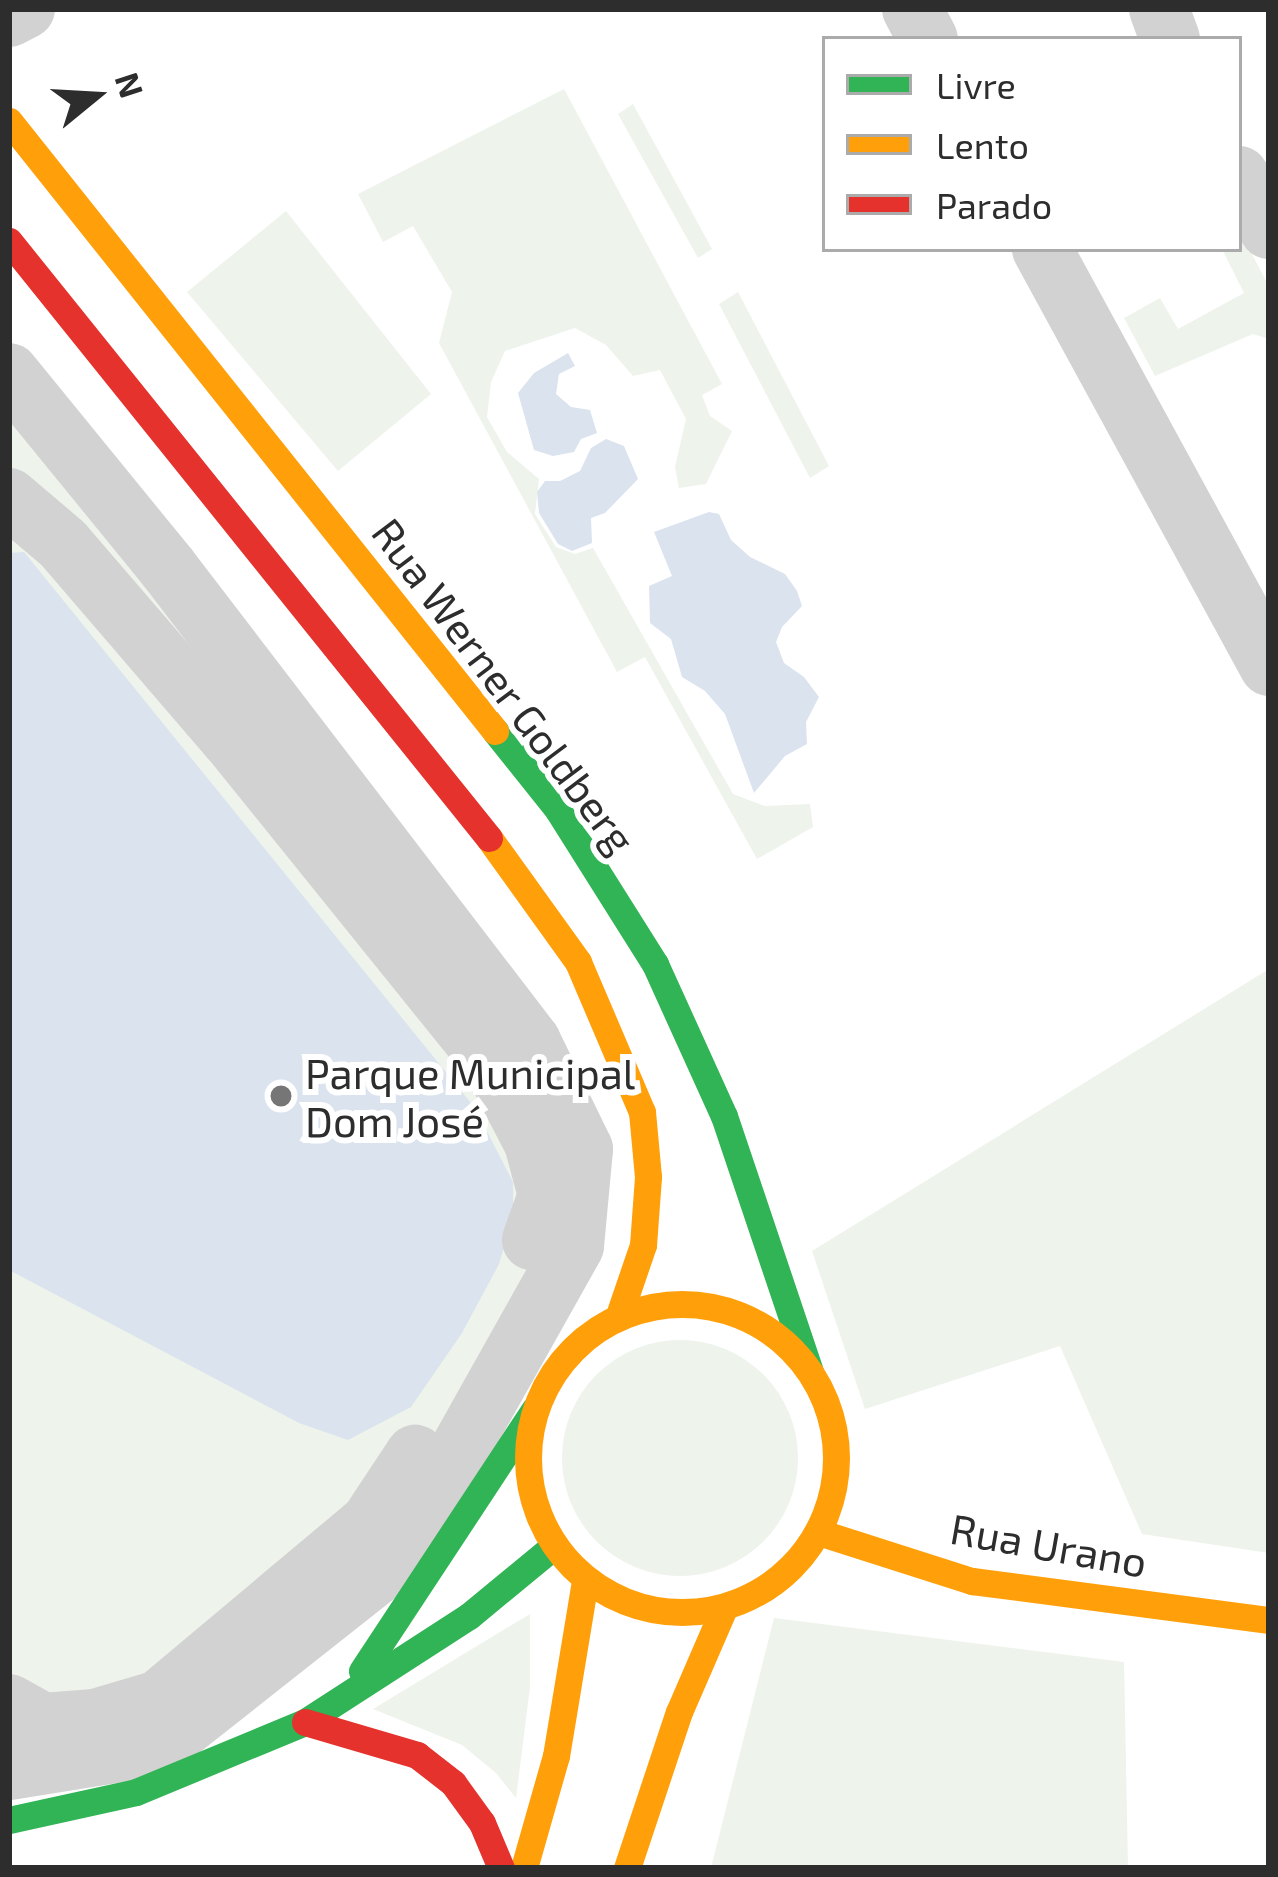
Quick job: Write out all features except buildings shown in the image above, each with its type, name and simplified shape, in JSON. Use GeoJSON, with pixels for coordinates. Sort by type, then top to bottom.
{"type":"FeatureCollection","features":[{"type":"Feature","properties":{"kind":"main road","name":"Rua Werner Goldberg"},"geometry":{"type":"LineString","coordinates":[[9,121],[558,810],[655,964],[724,1116],[810,1371]]}},
{"type":"Feature","properties":{"kind":"main road"},"geometry":{"type":"LineString","coordinates":[[9,241],[519,875],[578,962],[642,1112],[648,1177],[643,1245],[619,1315]]}},
{"type":"Feature","properties":{"kind":"main road"},"geometry":{"type":"LineString","coordinates":[[347,1694],[535,1408],[554,1370],[582,1338],[619,1315],[671,1303],[725,1308],[773,1332],[810,1371],[829,1409],[837,1451],[833,1493],[818,1532],[778,1580],[724,1608],[675,1613],[628,1604],[585,1580],[554,1546],[534,1503],[527,1455],[535,1408]]}},
{"type":"Feature","properties":{"kind":"main road","name":"Rua Urano"},"geometry":{"type":"LineString","coordinates":[[818,1532],[972,1581],[1269,1620]]}},
{"type":"Feature","properties":{"kind":"main road"},"geometry":{"type":"LineString","coordinates":[[9,1820],[136,1792],[305,1722],[469,1616],[554,1546]]}},
{"type":"Feature","properties":{"kind":"main road"},"geometry":{"type":"LineString","coordinates":[[524,1868],[556,1756],[585,1580]]}},
{"type":"Feature","properties":{"kind":"main road"},"geometry":{"type":"LineString","coordinates":[[627,1868],[679,1712],[724,1608]]}},
{"type":"Feature","properties":{"kind":"main road"},"geometry":{"type":"LineString","coordinates":[[305,1722],[417,1755],[453,1784],[482,1823],[501,1868]]}},
{"type":"Feature","properties":{"kind":"street"},"geometry":{"type":"LineString","coordinates":[[9,17],[25,9]]}},
{"type":"Feature","properties":{"kind":"street"},"geometry":{"type":"LineString","coordinates":[[912,9],[926,36]]}},
{"type":"Feature","properties":{"kind":"street"},"geometry":{"type":"LineString","coordinates":[[1044,252],[1269,666]]}},
{"type":"Feature","properties":{"kind":"street"},"geometry":{"type":"LineString","coordinates":[[9,373],[168,568],[531,1042],[583,1149],[574,1246],[400,1556],[159,1745],[9,1770]]}},
{"type":"Feature","properties":{"kind":"street"},"geometry":{"type":"LineString","coordinates":[[9,499],[63,544],[201,704],[492,1062],[534,1143],[548,1195],[514,1288],[469,1374],[370,1523],[159,1700],[95,1719],[43,1723],[9,1704]]}},
{"type":"Feature","properties":{"kind":"shaded area"},"geometry":{"type":"Polygon","coordinates":[[[564,89],[722,384],[702,395],[710,416],[732,431],[706,484],[679,488],[675,467],[686,419],[660,370],[633,376],[606,345],[575,328],[505,351],[491,382],[487,417],[507,452],[539,479],[535,514],[556,547],[575,554],[593,548],[733,794],[765,806],[810,804],[813,827],[757,859],[645,657],[617,672],[439,343],[452,292],[413,226],[383,242],[358,194],[564,89]]]}},
{"type":"Feature","properties":{"kind":"shaded area"},"geometry":{"type":"Polygon","coordinates":[[[633,104],[712,249],[698,258],[618,114],[633,104]]]}},
{"type":"Feature","properties":{"kind":"shaded area"},"geometry":{"type":"Polygon","coordinates":[[[286,211],[431,394],[338,471],[187,292],[286,211]]]}},
{"type":"Feature","properties":{"kind":"shaded area"},"geometry":{"type":"Polygon","coordinates":[[[1242,235],[1269,287],[1269,339],[1253,334],[1155,376],[1124,318],[1160,298],[1178,329],[1244,293],[1224,252],[1242,252],[1242,235]]]}},
{"type":"Feature","properties":{"kind":"shaded area"},"geometry":{"type":"Polygon","coordinates":[[[738,292],[829,466],[810,478],[719,304],[738,292]]]}},
{"type":"Feature","properties":{"kind":"shaded area"},"geometry":{"type":"Polygon","coordinates":[[[568,353],[575,366],[559,374],[556,394],[571,407],[590,410],[597,433],[581,439],[574,452],[553,456],[534,450],[518,393],[534,373],[568,353]]]}},
{"type":"Feature","properties":{"kind":"shaded area","name":"Parque Municipal Dom José"},"geometry":{"type":"Polygon","coordinates":[[[9,380],[164,570],[571,1244],[397,1555],[9,1768],[9,380]]]}},
{"type":"Feature","properties":{"kind":"shaded area"},"geometry":{"type":"Polygon","coordinates":[[[606,439],[624,446],[638,479],[605,513],[591,518],[592,543],[572,551],[558,544],[539,513],[537,492],[545,481],[560,481],[580,471],[591,448],[606,439]]]}},
{"type":"Feature","properties":{"kind":"shaded area"},"geometry":{"type":"Polygon","coordinates":[[[709,512],[719,514],[731,540],[750,557],[785,574],[797,591],[802,606],[782,627],[776,642],[784,663],[804,677],[819,697],[806,722],[807,744],[785,756],[754,793],[725,714],[705,691],[682,677],[671,639],[650,623],[649,586],[672,576],[654,532],[709,512]]]}},
{"type":"Feature","properties":{"kind":"shaded area"},"geometry":{"type":"Polygon","coordinates":[[[24,552],[475,1108],[513,1182],[513,1217],[499,1264],[462,1333],[411,1407],[348,1440],[299,1423],[9,1270],[9,553],[24,552]]]}},
{"type":"Feature","properties":{"kind":"shaded area"},"geometry":{"type":"Polygon","coordinates":[[[1269,969],[1269,1553],[1142,1534],[1060,1346],[865,1409],[812,1251],[1269,969]]]}},
{"type":"Feature","properties":{"kind":"shaded area"},"geometry":{"type":"Polygon","coordinates":[[[680,1340],[725,1349],[763,1375],[789,1413],[798,1458],[789,1503],[763,1541],[725,1567],[680,1576],[635,1567],[597,1541],[571,1503],[562,1458],[571,1413],[597,1375],[635,1349],[680,1340]]]}},
{"type":"Feature","properties":{"kind":"shaded area"},"geometry":{"type":"Polygon","coordinates":[[[530,1614],[530,1687],[516,1798],[496,1773],[462,1745],[373,1709],[530,1614]]]}},
{"type":"Feature","properties":{"kind":"shaded area"},"geometry":{"type":"Polygon","coordinates":[[[774,1618],[1124,1662],[1128,1868],[711,1868],[774,1618]]]}},
{"type":"Feature","properties":{"kind":"traffic: fast"},"geometry":{"type":"LineString","coordinates":[[495,731],[558,810],[655,964],[724,1116],[810,1371]]}},
{"type":"Feature","properties":{"kind":"traffic: fast"},"geometry":{"type":"LineString","coordinates":[[362,1671],[535,1409]]}},
{"type":"Feature","properties":{"kind":"traffic: fast"},"geometry":{"type":"LineString","coordinates":[[9,1820],[136,1792],[305,1722],[469,1616],[554,1546]]}},
{"type":"Feature","properties":{"kind":"traffic: slow"},"geometry":{"type":"LineString","coordinates":[[9,121],[495,731]]}},
{"type":"Feature","properties":{"kind":"traffic: slow"},"geometry":{"type":"LineString","coordinates":[[489,838],[578,962],[642,1112],[648,1177],[643,1245],[619,1315]]}},
{"type":"Feature","properties":{"kind":"traffic: slow"},"geometry":{"type":"LineString","coordinates":[[682,1304],[741,1316],[791,1349],[824,1399],[836,1458],[824,1517],[791,1567],[741,1600],[682,1612],[623,1600],[573,1567],[540,1517],[528,1458],[540,1399],[573,1349],[623,1316],[682,1304]]}},
{"type":"Feature","properties":{"kind":"traffic: slow"},"geometry":{"type":"LineString","coordinates":[[818,1532],[972,1581],[1269,1620]]}},
{"type":"Feature","properties":{"kind":"traffic: slow"},"geometry":{"type":"LineString","coordinates":[[524,1868],[556,1756],[585,1580]]}},
{"type":"Feature","properties":{"kind":"traffic: slow"},"geometry":{"type":"LineString","coordinates":[[627,1868],[679,1712],[724,1608]]}},
{"type":"Feature","properties":{"kind":"traffic: jam"},"geometry":{"type":"LineString","coordinates":[[9,241],[489,838]]}},
{"type":"Feature","properties":{"kind":"traffic: jam"},"geometry":{"type":"LineString","coordinates":[[305,1722],[417,1755],[453,1783],[482,1823],[501,1868]]}},
{"type":"Feature","properties":{"kind":"place","name":"Parque Municipal Dom José"},"geometry":{"type":"Point","coordinates":[281,1096]}}]}
